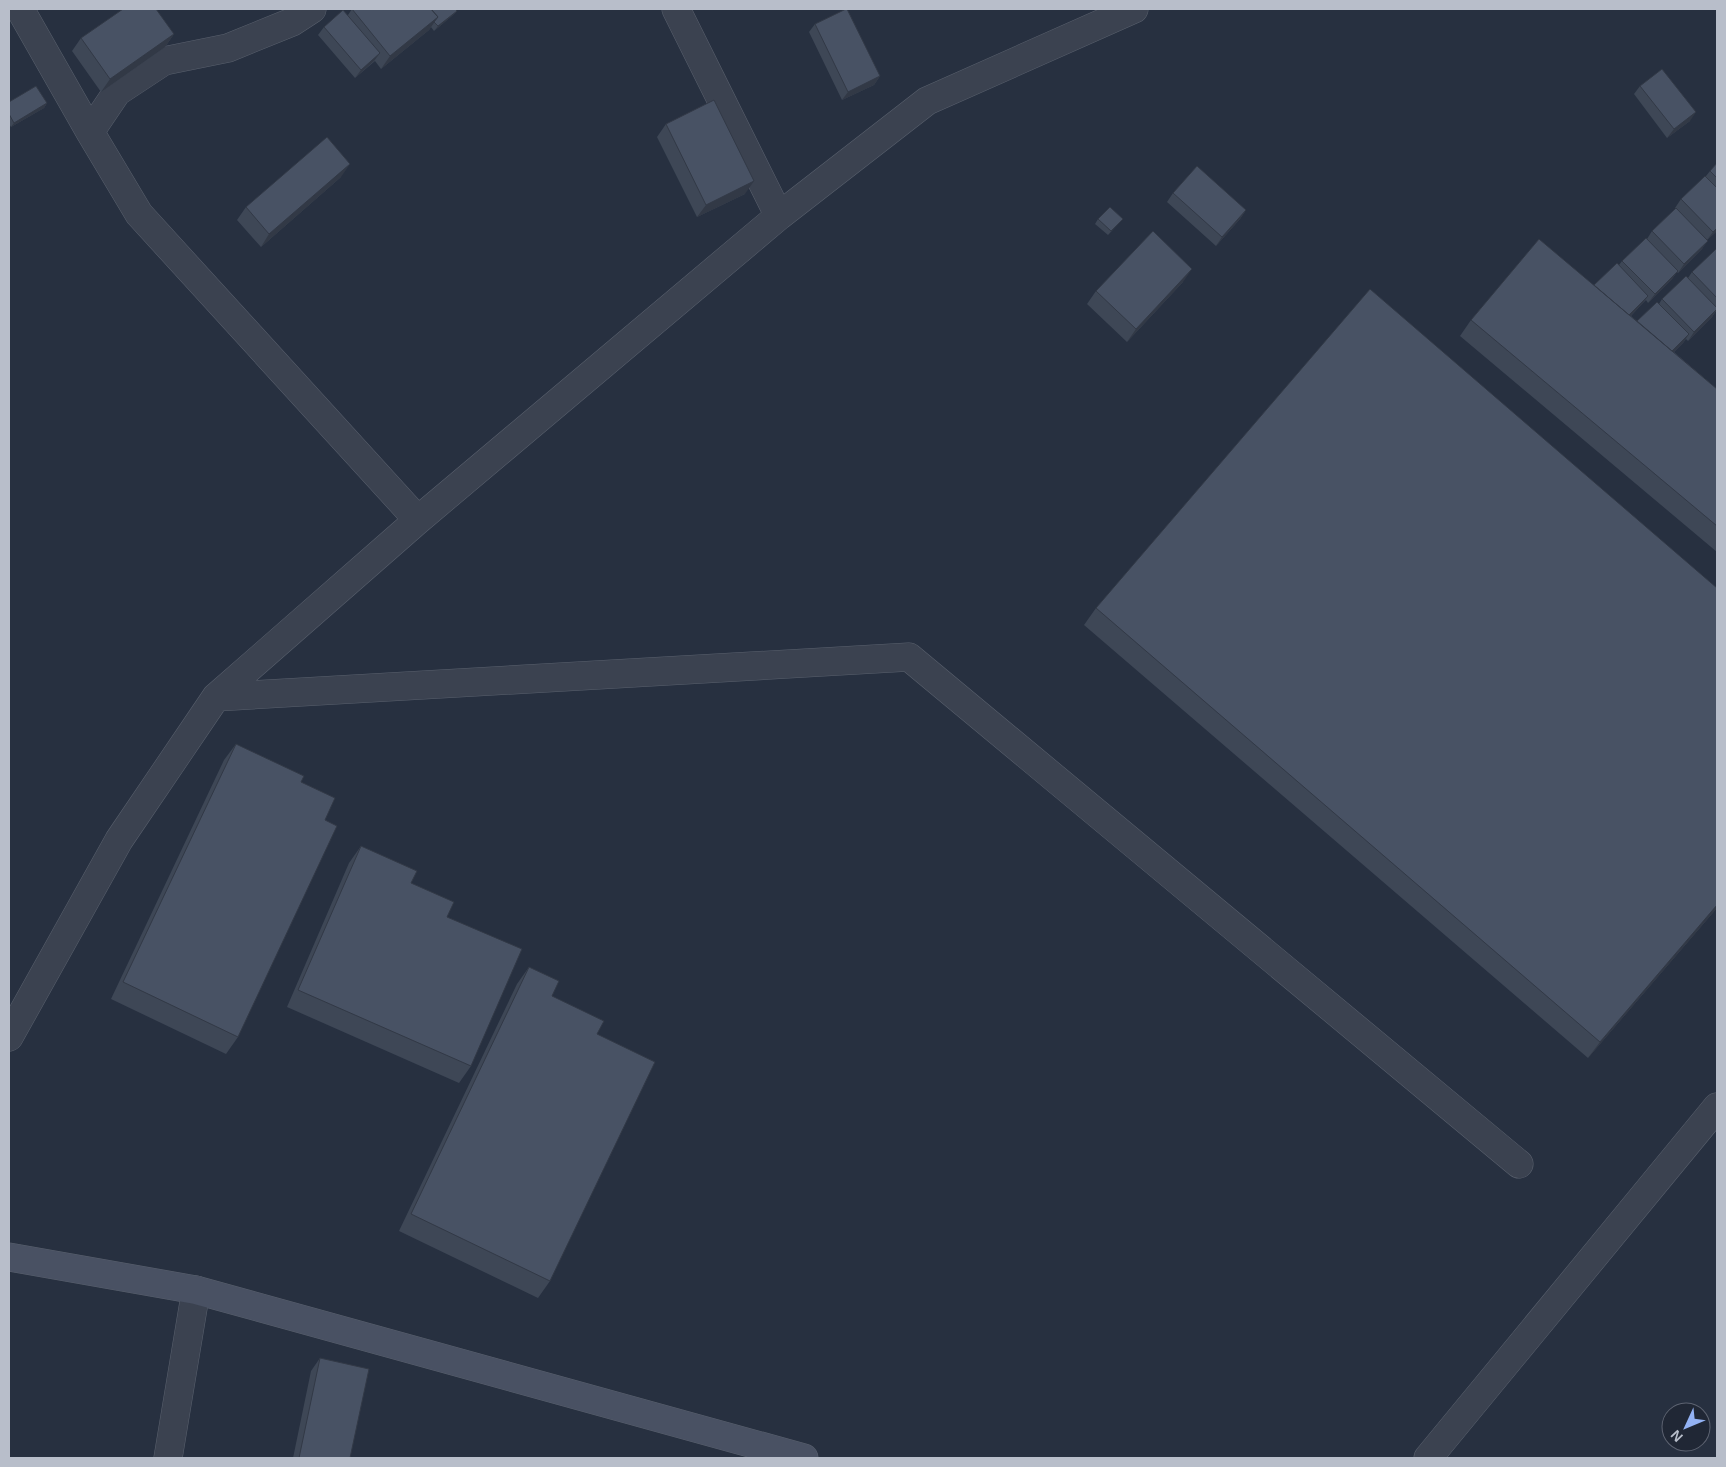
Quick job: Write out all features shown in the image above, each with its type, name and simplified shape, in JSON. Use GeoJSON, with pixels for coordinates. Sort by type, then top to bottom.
{"type":"FeatureCollection","features":[{"type":"Feature","properties":{"kind":"main road"},"geometry":{"type":"LineString","coordinates":[[9,1257],[196,1290],[804,1458]]}},
{"type":"Feature","properties":{"kind":"street"},"geometry":{"type":"LineString","coordinates":[[20,9],[139,214],[418,520]]}},
{"type":"Feature","properties":{"kind":"street"},"geometry":{"type":"LineString","coordinates":[[90,132],[117,92],[164,61],[228,48],[292,22],[312,9]]}},
{"type":"Feature","properties":{"kind":"street"},"geometry":{"type":"LineString","coordinates":[[676,9],[779,216]]}},
{"type":"Feature","properties":{"kind":"street"},"geometry":{"type":"LineString","coordinates":[[9,1037],[119,840],[216,697],[418,520],[779,216],[927,101],[1134,9]]}},
{"type":"Feature","properties":{"kind":"street"},"geometry":{"type":"LineString","coordinates":[[216,697],[909,657],[1519,1164]]}},
{"type":"Feature","properties":{"kind":"street"},"geometry":{"type":"LineString","coordinates":[[1428,1458],[1717,1107]]}},
{"type":"Feature","properties":{"kind":"street"},"geometry":{"type":"LineString","coordinates":[[168,1458],[196,1290]]}},
{"type":"Feature","properties":{"kind":"building"},"geometry":{"type":"Polygon","coordinates":[[[123,9],[156,9],[174,34],[110,79],[81,38],[123,9]]]}},
{"type":"Feature","properties":{"kind":"building"},"geometry":{"type":"Polygon","coordinates":[[[352,9],[431,9],[438,17],[390,56],[352,9]]]}},
{"type":"Feature","properties":{"kind":"building"},"geometry":{"type":"Polygon","coordinates":[[[431,9],[455,9],[457,11],[438,26],[434,22],[438,17],[431,9]]]}},
{"type":"Feature","properties":{"kind":"building"},"geometry":{"type":"Polygon","coordinates":[[[846,9],[880,76],[848,92],[815,24],[846,9]]]}},
{"type":"Feature","properties":{"kind":"building"},"geometry":{"type":"Polygon","coordinates":[[[343,10],[380,53],[361,70],[324,27],[343,10]]]}},
{"type":"Feature","properties":{"kind":"building"},"geometry":{"type":"Polygon","coordinates":[[[1662,69],[1696,112],[1674,129],[1640,86],[1662,69]]]}},
{"type":"Feature","properties":{"kind":"building"},"geometry":{"type":"Polygon","coordinates":[[[36,86],[47,103],[14,123],[9,114],[9,102],[36,86]]]}},
{"type":"Feature","properties":{"kind":"building"},"geometry":{"type":"Polygon","coordinates":[[[714,100],[754,181],[706,205],[666,124],[714,100]]]}},
{"type":"Feature","properties":{"kind":"building"},"geometry":{"type":"Polygon","coordinates":[[[327,137],[350,164],[269,234],[246,207],[327,137]]]}},
{"type":"Feature","properties":{"kind":"building"},"geometry":{"type":"Polygon","coordinates":[[[1717,163],[1717,178],[1710,171],[1717,163]]]}},
{"type":"Feature","properties":{"kind":"building"},"geometry":{"type":"Polygon","coordinates":[[[1197,166],[1246,210],[1222,237],[1173,193],[1197,166]]]}},
{"type":"Feature","properties":{"kind":"building"},"geometry":{"type":"Polygon","coordinates":[[[1705,176],[1717,188],[1717,228],[1713,232],[1681,199],[1705,176]]]}},
{"type":"Feature","properties":{"kind":"building"},"geometry":{"type":"Polygon","coordinates":[[[1110,207],[1123,219],[1111,231],[1098,219],[1110,207]]]}},
{"type":"Feature","properties":{"kind":"building"},"geometry":{"type":"Polygon","coordinates":[[[1676,208],[1708,241],[1684,264],[1652,231],[1676,208]]]}},
{"type":"Feature","properties":{"kind":"building"},"geometry":{"type":"Polygon","coordinates":[[[1153,231],[1192,269],[1136,329],[1096,291],[1153,231]]]}},
{"type":"Feature","properties":{"kind":"building"},"geometry":{"type":"Polygon","coordinates":[[[1646,238],[1678,271],[1655,294],[1622,261],[1646,238]]]}},
{"type":"Feature","properties":{"kind":"building"},"geometry":{"type":"Polygon","coordinates":[[[1539,239],[1717,389],[1717,526],[1471,320],[1539,239]]]}},
{"type":"Feature","properties":{"kind":"building"},"geometry":{"type":"Polygon","coordinates":[[[1717,250],[1717,298],[1692,272],[1717,250]]]}},
{"type":"Feature","properties":{"kind":"building"},"geometry":{"type":"Polygon","coordinates":[[[1617,263],[1648,296],[1629,315],[1594,285],[1617,263]]]}},
{"type":"Feature","properties":{"kind":"building"},"geometry":{"type":"Polygon","coordinates":[[[1686,276],[1717,308],[1694,332],[1662,299],[1686,276]]]}},
{"type":"Feature","properties":{"kind":"building"},"geometry":{"type":"Polygon","coordinates":[[[1370,289],[1717,588],[1717,905],[1600,1042],[1096,608],[1370,289]]]}},
{"type":"Feature","properties":{"kind":"building"},"geometry":{"type":"Polygon","coordinates":[[[1657,302],[1689,334],[1672,351],[1637,321],[1657,302]]]}},
{"type":"Feature","properties":{"kind":"building"},"geometry":{"type":"Polygon","coordinates":[[[236,744],[304,776],[301,782],[335,798],[325,820],[337,826],[238,1037],[123,982],[236,744]]]}},
{"type":"Feature","properties":{"kind":"building"},"geometry":{"type":"Polygon","coordinates":[[[361,846],[417,871],[411,883],[454,902],[447,917],[522,949],[471,1066],[298,990],[361,846]]]}},
{"type":"Feature","properties":{"kind":"building"},"geometry":{"type":"Polygon","coordinates":[[[529,967],[559,981],[552,996],[604,1021],[597,1034],[655,1062],[550,1281],[411,1214],[529,967]]]}},
{"type":"Feature","properties":{"kind":"building"},"geometry":{"type":"Polygon","coordinates":[[[320,1358],[369,1369],[350,1458],[299,1458],[320,1358]]]}}]}
